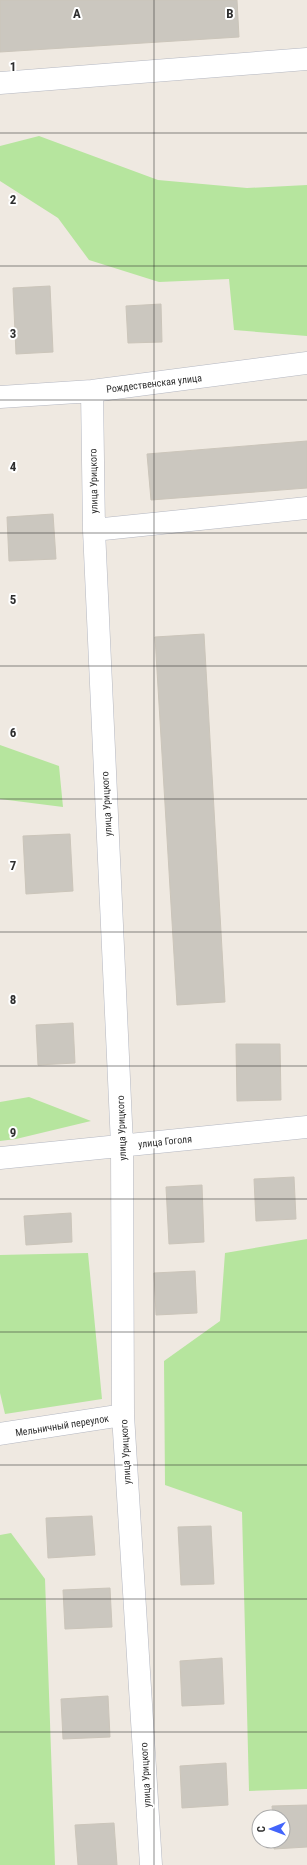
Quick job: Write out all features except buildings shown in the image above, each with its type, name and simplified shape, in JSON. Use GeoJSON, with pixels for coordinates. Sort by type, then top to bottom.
{"type":"FeatureCollection","features":[{"type":"Feature","properties":{"kind":"street"},"geometry":{"type":"LineString","coordinates":[[0,83],[307,58]]}},
{"type":"Feature","properties":{"kind":"street","name":"Рождественская улица"},"geometry":{"type":"LineString","coordinates":[[0,397],[92,391],[307,363]]}},
{"type":"Feature","properties":{"kind":"street","name":"улица Урицкого"},"geometry":{"type":"LineString","coordinates":[[92,391],[94,530],[122,1145],[123,1415],[151,1865]]}},
{"type":"Feature","properties":{"kind":"street"},"geometry":{"type":"LineString","coordinates":[[94,530],[307,508]]}},
{"type":"Feature","properties":{"kind":"street","name":"улица Гоголя"},"geometry":{"type":"LineString","coordinates":[[0,1158],[307,1127]]}},
{"type":"Feature","properties":{"kind":"street","name":"Мельничный переулок"},"geometry":{"type":"LineString","coordinates":[[0,1434],[123,1415]]}},
{"type":"Feature","properties":{"kind":"green space"},"geometry":{"type":"Polygon","coordinates":[[[39,136],[158,180],[247,188],[307,185],[307,336],[234,330],[229,279],[159,282],[89,260],[58,218],[0,181],[0,146],[39,136]]]}},
{"type":"Feature","properties":{"kind":"green space"},"geometry":{"type":"Polygon","coordinates":[[[0,745],[59,766],[63,807],[0,799],[0,745]]]}},
{"type":"Feature","properties":{"kind":"green space"},"geometry":{"type":"Polygon","coordinates":[[[29,1097],[91,1121],[16,1139],[0,1141],[0,1102],[29,1097]]]}},
{"type":"Feature","properties":{"kind":"green space"},"geometry":{"type":"Polygon","coordinates":[[[307,1239],[307,1789],[249,1791],[242,1512],[165,1485],[164,1361],[220,1321],[225,1253],[307,1239]]]}},
{"type":"Feature","properties":{"kind":"green space"},"geometry":{"type":"Polygon","coordinates":[[[88,1253],[102,1399],[5,1414],[0,1393],[0,1255],[88,1253]]]}},
{"type":"Feature","properties":{"kind":"green space"},"geometry":{"type":"Polygon","coordinates":[[[11,1533],[45,1579],[55,1865],[0,1865],[0,1535],[11,1533]]]}}]}
